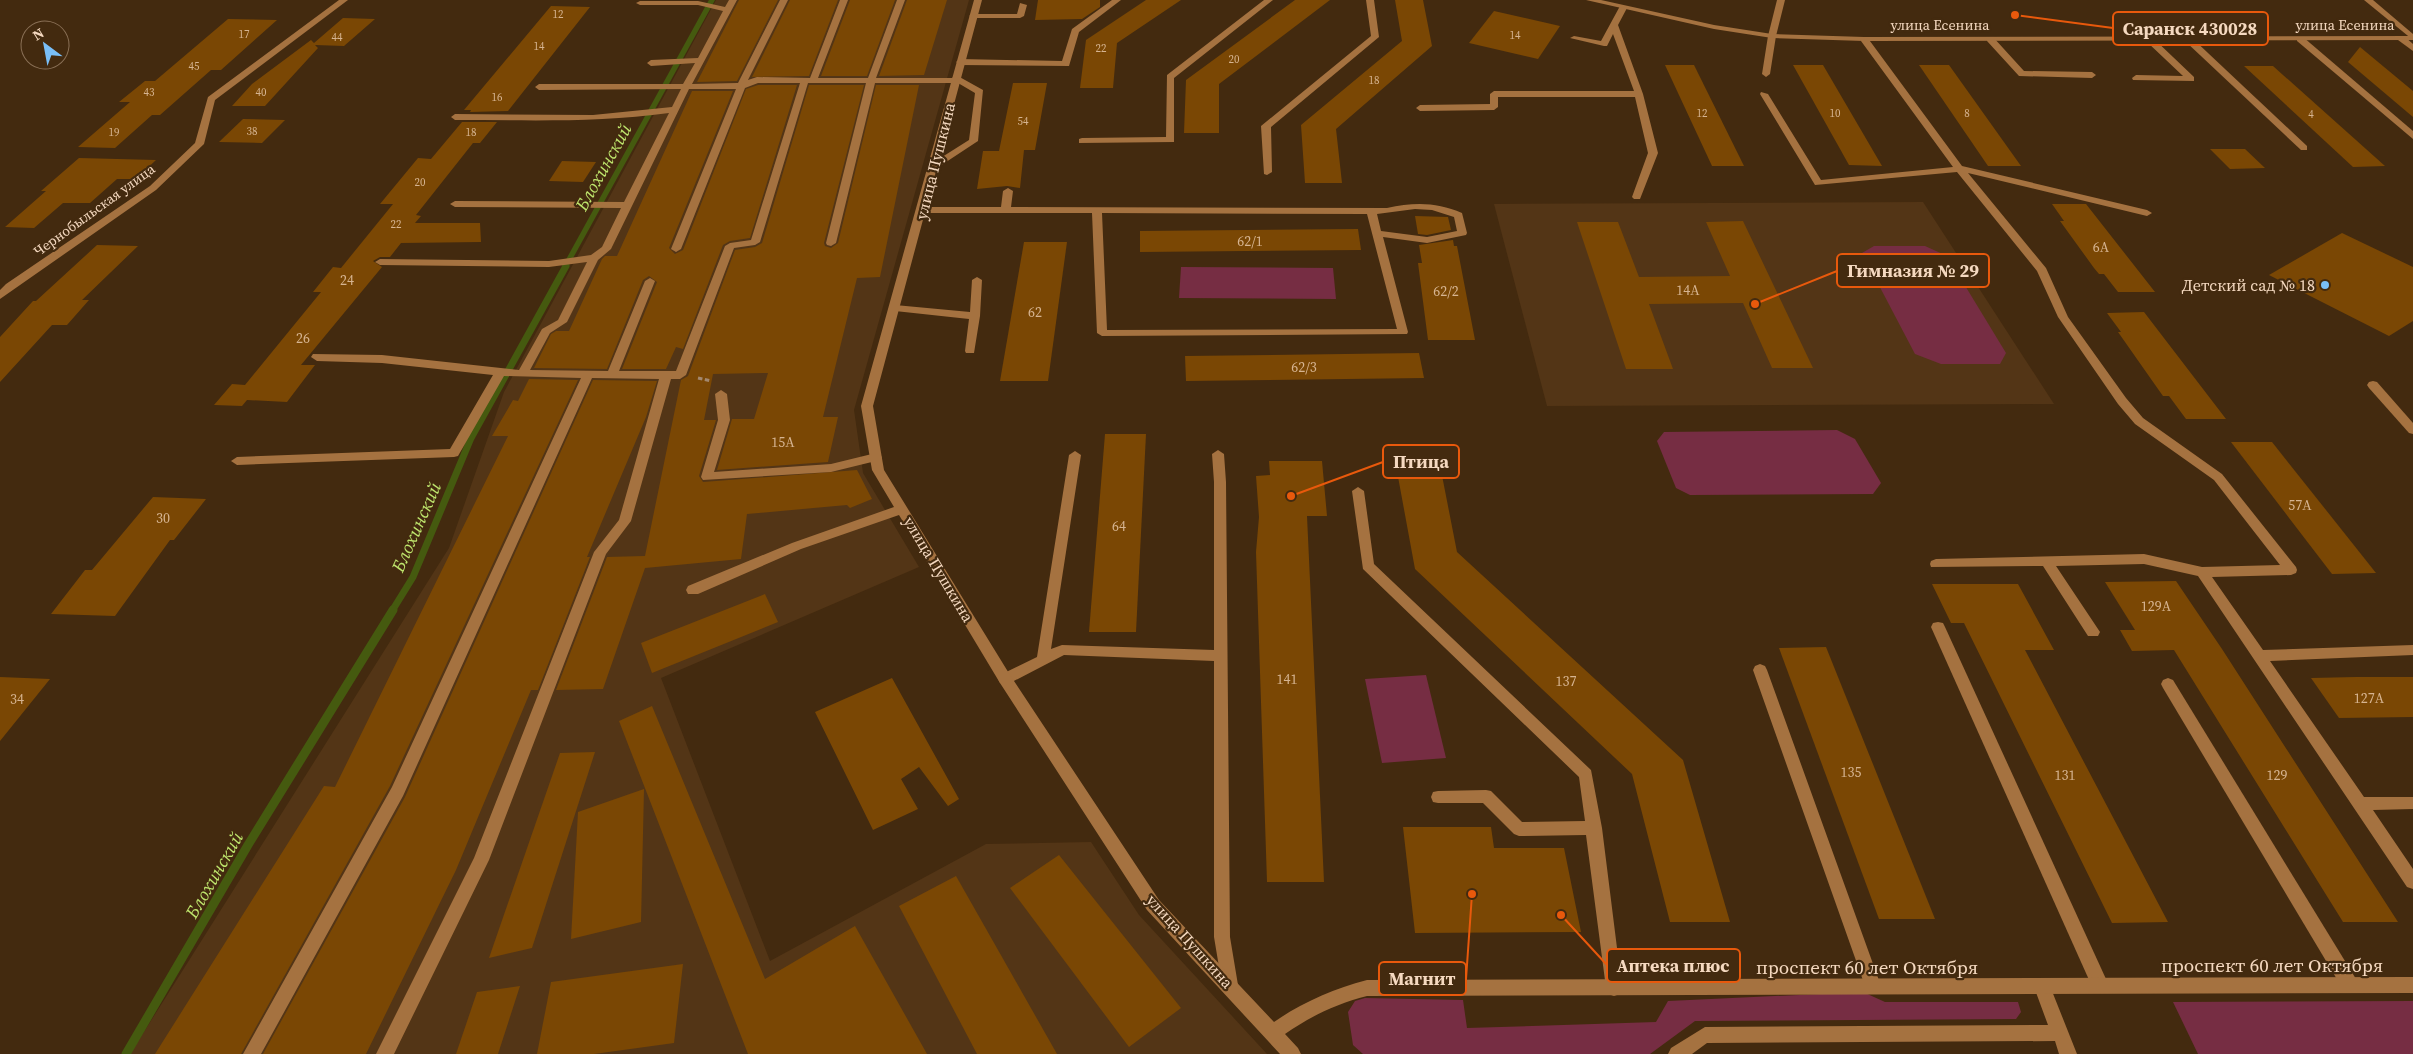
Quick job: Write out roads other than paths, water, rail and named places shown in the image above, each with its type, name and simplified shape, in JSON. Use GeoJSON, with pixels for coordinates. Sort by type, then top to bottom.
{"type":"FeatureCollection","features":[{"type":"Feature","properties":{"kind":"street","name":"Чернобыльская улица"},"geometry":{"type":"LineString","coordinates":[[0,296],[10,286],[153,188],[199,144],[210,99],[344,0]]}},
{"type":"Feature","properties":{"kind":"street"},"geometry":{"type":"LineString","coordinates":[[520,374],[546,331],[562,322],[594,258],[606,249],[675,110],[681,87],[724,9],[733,0]]}},
{"type":"Feature","properties":{"kind":"street"},"geometry":{"type":"LineString","coordinates":[[676,249],[741,86],[784,0]]}},
{"type":"Feature","properties":{"kind":"street"},"geometry":{"type":"LineString","coordinates":[[386,1054],[481,860],[600,552],[625,521],[673,375],[730,246],[755,242],[809,80],[844,0]]}},
{"type":"Feature","properties":{"kind":"street"},"geometry":{"type":"LineString","coordinates":[[831,243],[872,81],[901,0]]}},
{"type":"Feature","properties":{"kind":"street","name":"улица Пушкина"},"geometry":{"type":"LineString","coordinates":[[978,0],[867,406],[878,470],[1005,679],[1153,905],[1230,985],[1292,1054]]}},
{"type":"Feature","properties":{"kind":"street"},"geometry":{"type":"LineString","coordinates":[[960,62],[1066,64],[1075,31],[1117,0]]}},
{"type":"Feature","properties":{"kind":"street"},"geometry":{"type":"LineString","coordinates":[[1082,141],[1171,140],[1170,77],[1269,0]]}},
{"type":"Feature","properties":{"kind":"street"},"geometry":{"type":"LineString","coordinates":[[1267,172],[1266,126],[1375,36],[1370,0]]}},
{"type":"Feature","properties":{"kind":"street","name":"улица Есенина"},"geometry":{"type":"LineString","coordinates":[[1590,0],[1772,36],[1864,39],[2413,38]]}},
{"type":"Feature","properties":{"kind":"street"},"geometry":{"type":"LineString","coordinates":[[1766,74],[1772,36],[1781,0]]}},
{"type":"Feature","properties":{"kind":"street"},"geometry":{"type":"LineString","coordinates":[[2368,0],[2413,38]]}},
{"type":"Feature","properties":{"kind":"street"},"geometry":{"type":"LineString","coordinates":[[640,3],[698,3],[724,9]]}},
{"type":"Feature","properties":{"kind":"street"},"geometry":{"type":"LineString","coordinates":[[973,16],[1020,16],[1023,5]]}},
{"type":"Feature","properties":{"kind":"street"},"geometry":{"type":"LineString","coordinates":[[1574,38],[1604,44],[1615,27],[1623,8]]}},
{"type":"Feature","properties":{"kind":"street"},"geometry":{"type":"LineString","coordinates":[[1615,27],[1639,94],[1653,153],[1637,197]]}},
{"type":"Feature","properties":{"kind":"street"},"geometry":{"type":"LineString","coordinates":[[2401,38],[2413,48]]}},
{"type":"Feature","properties":{"kind":"street"},"geometry":{"type":"LineString","coordinates":[[1864,39],[1952,160],[1962,169],[2042,270],[2063,317],[2122,401],[2139,421],[2218,477],[2291,570],[2202,572],[2144,558],[1936,564]]}},
{"type":"Feature","properties":{"kind":"street"},"geometry":{"type":"LineString","coordinates":[[1990,39],[2022,74],[2092,75]]}},
{"type":"Feature","properties":{"kind":"street"},"geometry":{"type":"LineString","coordinates":[[2136,78],[2191,79],[2149,39]]}},
{"type":"Feature","properties":{"kind":"street"},"geometry":{"type":"LineString","coordinates":[[2188,39],[2304,148]]}},
{"type":"Feature","properties":{"kind":"street"},"geometry":{"type":"LineString","coordinates":[[2300,39],[2413,136]]}},
{"type":"Feature","properties":{"kind":"street"},"geometry":{"type":"LineString","coordinates":[[651,63],[696,60]]}},
{"type":"Feature","properties":{"kind":"street"},"geometry":{"type":"LineString","coordinates":[[539,87],[741,86],[757,80],[955,80],[980,92],[973,141],[934,166]]}},
{"type":"Feature","properties":{"kind":"street"},"geometry":{"type":"LineString","coordinates":[[1420,108],[1494,107],[1494,94],[1639,94]]}},
{"type":"Feature","properties":{"kind":"street"},"geometry":{"type":"LineString","coordinates":[[1764,94],[1818,183],[1962,169],[2147,213]]}},
{"type":"Feature","properties":{"kind":"street"},"geometry":{"type":"LineString","coordinates":[[455,116],[628,117],[675,110]]}},
{"type":"Feature","properties":{"kind":"street"},"geometry":{"type":"LineString","coordinates":[[1006,210],[1008,192]]}},
{"type":"Feature","properties":{"kind":"street"},"geometry":{"type":"LineString","coordinates":[[455,204],[628,205]]}},
{"type":"Feature","properties":{"kind":"street"},"geometry":{"type":"LineString","coordinates":[[922,210],[1387,211],[1419,205],[1441,207],[1459,215],[1462,233],[1427,240],[1377,233]]}},
{"type":"Feature","properties":{"kind":"street"},"geometry":{"type":"LineString","coordinates":[[1097,210],[1102,333],[1403,332],[1371,211]]}},
{"type":"Feature","properties":{"kind":"street"},"geometry":{"type":"LineString","coordinates":[[380,262],[549,264],[594,258]]}},
{"type":"Feature","properties":{"kind":"street"},"geometry":{"type":"LineString","coordinates":[[970,351],[978,280]]}},
{"type":"Feature","properties":{"kind":"street"},"geometry":{"type":"LineString","coordinates":[[612,374],[650,281]]}},
{"type":"Feature","properties":{"kind":"street"},"geometry":{"type":"LineString","coordinates":[[895,308],[974,316]]}},
{"type":"Feature","properties":{"kind":"street"},"geometry":{"type":"LineString","coordinates":[[317,357],[382,359],[520,374],[673,375]]}},
{"type":"Feature","properties":{"kind":"street"},"geometry":{"type":"LineString","coordinates":[[237,461],[454,453],[494,371]]}},
{"type":"Feature","properties":{"kind":"street"},"geometry":{"type":"LineString","coordinates":[[252,1054],[398,792],[588,374]]}},
{"type":"Feature","properties":{"kind":"street"},"geometry":{"type":"LineString","coordinates":[[2373,385],[2413,430]]}},
{"type":"Feature","properties":{"kind":"street"},"geometry":{"type":"LineString","coordinates":[[721,394],[724,420],[707,477],[830,468],[876,457]]}},
{"type":"Feature","properties":{"kind":"street"},"geometry":{"type":"LineString","coordinates":[[1218,454],[1220,482],[1222,937],[1230,985]]}},
{"type":"Feature","properties":{"kind":"street"},"geometry":{"type":"LineString","coordinates":[[1043,660],[1075,455]]}},
{"type":"Feature","properties":{"kind":"street"},"geometry":{"type":"LineString","coordinates":[[1358,491],[1368,566],[1586,774],[1614,988]]}},
{"type":"Feature","properties":{"kind":"street"},"geometry":{"type":"LineString","coordinates":[[693,590],[784,550],[844,527],[902,509]]}},
{"type":"Feature","properties":{"kind":"street"},"geometry":{"type":"LineString","coordinates":[[2046,561],[2093,632]]}},
{"type":"Feature","properties":{"kind":"street"},"geometry":{"type":"LineString","coordinates":[[2202,572],[2413,882]]}},
{"type":"Feature","properties":{"kind":"street"},"geometry":{"type":"LineString","coordinates":[[1938,627],[2100,985]]}},
{"type":"Feature","properties":{"kind":"street"},"geometry":{"type":"LineString","coordinates":[[1005,679],[1062,650],[1220,656]]}},
{"type":"Feature","properties":{"kind":"street"},"geometry":{"type":"LineString","coordinates":[[2259,656],[2413,650]]}},
{"type":"Feature","properties":{"kind":"street"},"geometry":{"type":"LineString","coordinates":[[1760,670],[1874,986]]}},
{"type":"Feature","properties":{"kind":"street"},"geometry":{"type":"LineString","coordinates":[[2168,684],[2350,985]]}},
{"type":"Feature","properties":{"kind":"street"},"geometry":{"type":"LineString","coordinates":[[1438,797],[1486,796],[1519,829],[1594,828]]}},
{"type":"Feature","properties":{"kind":"street"},"geometry":{"type":"LineString","coordinates":[[2360,804],[2413,803]]}},
{"type":"Feature","properties":{"kind":"street","name":"проспект 60 лет Октября"},"geometry":{"type":"LineString","coordinates":[[1273,1033],[1303,1011],[1334,996],[1367,988],[2413,985]]}},
{"type":"Feature","properties":{"kind":"street"},"geometry":{"type":"LineString","coordinates":[[2042,987],[2068,1054]]}},
{"type":"Feature","properties":{"kind":"street"},"geometry":{"type":"LineString","coordinates":[[1677,1054],[1705,1035],[2060,1034]]}},
{"type":"Feature","properties":{"kind":"waterway","name":"Блохинский"},"geometry":{"type":"LineString","coordinates":[[565,267],[712,0]]}},
{"type":"Feature","properties":{"kind":"waterway","name":"Блохинский"},"geometry":{"type":"LineString","coordinates":[[392,611],[413,577],[471,438],[566,266]]}},
{"type":"Feature","properties":{"kind":"waterway","name":"Блохинский"},"geometry":{"type":"LineString","coordinates":[[126,1054],[248,845],[393,610]]}},
{"type":"Feature","properties":{"kind":"place","name":"Саранск 430028"},"geometry":{"type":"Point","coordinates":[2015,15]}},
{"type":"Feature","properties":{"kind":"place","name":"Детский сад № 18"},"geometry":{"type":"Point","coordinates":[2325,285]}},
{"type":"Feature","properties":{"kind":"place","name":"Гимназия № 29"},"geometry":{"type":"Point","coordinates":[1755,304]}},
{"type":"Feature","properties":{"kind":"place","name":"Птица"},"geometry":{"type":"Point","coordinates":[1291,496]}},
{"type":"Feature","properties":{"kind":"place","name":"Магнит"},"geometry":{"type":"Point","coordinates":[1472,894]}},
{"type":"Feature","properties":{"kind":"place","name":"Аптека плюс"},"geometry":{"type":"Point","coordinates":[1561,915]}}]}
